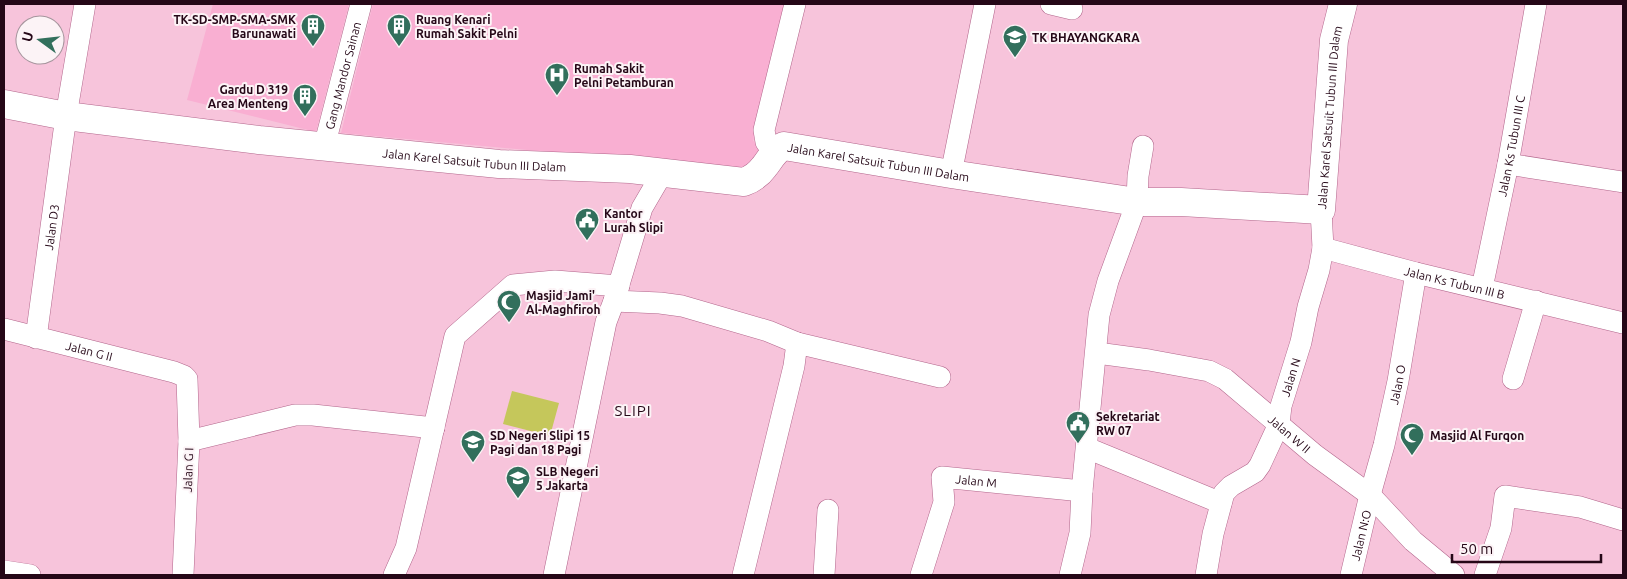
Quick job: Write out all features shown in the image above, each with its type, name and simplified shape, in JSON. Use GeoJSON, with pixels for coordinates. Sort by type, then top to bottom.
{"type":"FeatureCollection","features":[{"type":"Feature","properties":{"kind":"street","name":"Jalan D3"},"geometry":{"type":"LineString","coordinates":[[36,338],[66,116],[86,4]]}},
{"type":"Feature","properties":{"kind":"street","name":"Gang Mandor Sainan"},"geometry":{"type":"LineString","coordinates":[[324,147],[360,4]]}},
{"type":"Feature","properties":{"kind":"street"},"geometry":{"type":"LineString","coordinates":[[774,153],[766,142],[764,130],[795,4]]}},
{"type":"Feature","properties":{"kind":"street"},"geometry":{"type":"LineString","coordinates":[[950,174],[985,4]]}},
{"type":"Feature","properties":{"kind":"street"},"geometry":{"type":"LineString","coordinates":[[1051,4],[1072,9]]}},
{"type":"Feature","properties":{"kind":"street","name":"Jalan Karel Satsuit Tubun III Dalam"},"geometry":{"type":"LineString","coordinates":[[4,104],[66,116],[324,147],[499,164],[630,169],[744,182],[763,170],[774,153],[784,146],[950,174],[1137,202],[1181,202],[1321,210],[1334,40],[1343,4]]}},
{"type":"Feature","properties":{"kind":"street","name":"Jalan Ks Tubun III C"},"geometry":{"type":"LineString","coordinates":[[1482,288],[1508,164],[1536,4]]}},
{"type":"Feature","properties":{"kind":"street"},"geometry":{"type":"LineString","coordinates":[[1070,575],[1080,533],[1082,490],[1097,353],[1099,315],[1108,281],[1137,202],[1138,176],[1143,146]]}},
{"type":"Feature","properties":{"kind":"street"},"geometry":{"type":"LineString","coordinates":[[1508,164],[1623,182]]}},
{"type":"Feature","properties":{"kind":"street"},"geometry":{"type":"LineString","coordinates":[[630,169],[642,208]]}},
{"type":"Feature","properties":{"kind":"street"},"geometry":{"type":"LineString","coordinates":[[554,575],[606,322],[617,294],[642,208],[663,172]]}},
{"type":"Feature","properties":{"kind":"street"},"geometry":{"type":"LineString","coordinates":[[1321,210],[1323,248]]}},
{"type":"Feature","properties":{"kind":"street","name":"Jalan Ks Tubun III B"},"geometry":{"type":"LineString","coordinates":[[1323,248],[1416,273],[1623,323]]}},
{"type":"Feature","properties":{"kind":"street","name":"Jalan N"},"geometry":{"type":"LineString","coordinates":[[1206,575],[1213,534],[1224,493],[1231,486],[1255,472],[1279,424],[1281,406],[1301,342],[1323,248]]}},
{"type":"Feature","properties":{"kind":"street","name":"Jalan O"},"geometry":{"type":"LineString","coordinates":[[1370,495],[1392,408],[1416,273]]}},
{"type":"Feature","properties":{"kind":"street"},"geometry":{"type":"LineString","coordinates":[[394,575],[406,548],[455,336],[513,285],[555,281],[682,306],[768,331],[797,343],[940,377]]}},
{"type":"Feature","properties":{"kind":"street"},"geometry":{"type":"LineString","coordinates":[[1513,379],[1536,301]]}},
{"type":"Feature","properties":{"kind":"street","name":"Jalan G II"},"geometry":{"type":"LineString","coordinates":[[4,329],[174,372]]}},
{"type":"Feature","properties":{"kind":"street"},"geometry":{"type":"LineString","coordinates":[[743,575],[794,366],[797,343]]}},
{"type":"Feature","properties":{"kind":"street","name":"Jalan W II"},"geometry":{"type":"LineString","coordinates":[[1097,353],[1149,360],[1215,374],[1225,379],[1315,455],[1370,495],[1413,541],[1454,575]]}},
{"type":"Feature","properties":{"kind":"street","name":"Jalan G I"},"geometry":{"type":"LineString","coordinates":[[174,372],[184,376],[187,380],[189,441],[183,575]]}},
{"type":"Feature","properties":{"kind":"street"},"geometry":{"type":"LineString","coordinates":[[189,441],[295,414],[434,428]]}},
{"type":"Feature","properties":{"kind":"street"},"geometry":{"type":"LineString","coordinates":[[1087,448],[1221,503]]}},
{"type":"Feature","properties":{"kind":"street","name":"Jalan M"},"geometry":{"type":"LineString","coordinates":[[921,575],[944,502],[942,477],[1082,490]]}},
{"type":"Feature","properties":{"kind":"street","name":"Jalan N:O"},"geometry":{"type":"LineString","coordinates":[[1351,575],[1370,495]]}},
{"type":"Feature","properties":{"kind":"street"},"geometry":{"type":"LineString","coordinates":[[1485,575],[1501,528],[1505,496],[1580,507],[1623,520]]}},
{"type":"Feature","properties":{"kind":"street"},"geometry":{"type":"LineString","coordinates":[[824,575],[828,510]]}},
{"type":"Feature","properties":{"kind":"street"},"geometry":{"type":"LineString","coordinates":[[4,571],[30,575]]}},
{"type":"Feature","properties":{"kind":"shaded area"},"geometry":{"type":"Polygon","coordinates":[[[213,4],[349,4],[316,132],[187,100],[213,4]]]}},
{"type":"Feature","properties":{"kind":"shaded area","name":"Rumah Sakit Pelni Petamburan"},"geometry":{"type":"Polygon","coordinates":[[[373,4],[789,4],[753,141],[767,147],[746,170],[341,133],[373,4]]]}},
{"type":"Feature","properties":{"kind":"shaded area"},"geometry":{"type":"Polygon","coordinates":[[[512,391],[559,403],[550,436],[503,424],[512,391]]]}},
{"type":"Feature","properties":{"kind":"place","name":"TK-SD-SMP-SMA-SMK Barunawati"},"geometry":{"type":"Point","coordinates":[313,47]}},
{"type":"Feature","properties":{"kind":"place","name":"Ruang Kenari Rumah Sakit Pelni"},"geometry":{"type":"Point","coordinates":[399,47]}},
{"type":"Feature","properties":{"kind":"place","name":"TK BHAYANGKARA"},"geometry":{"type":"Point","coordinates":[1015,58]}},
{"type":"Feature","properties":{"kind":"place","name":"Rumah Sakit Pelni Petamburan"},"geometry":{"type":"Point","coordinates":[557,96]}},
{"type":"Feature","properties":{"kind":"place","name":"Gardu D 319 Area Menteng"},"geometry":{"type":"Point","coordinates":[305,117]}},
{"type":"Feature","properties":{"kind":"place","name":"Kantor Lurah Slipi"},"geometry":{"type":"Point","coordinates":[587,241]}},
{"type":"Feature","properties":{"kind":"place","name":"Masjid Jami' Al-Maghfiroh"},"geometry":{"type":"Point","coordinates":[509,323]}},
{"type":"Feature","properties":{"kind":"place","name":"Sekretariat RW 07"},"geometry":{"type":"Point","coordinates":[1078,444]}},
{"type":"Feature","properties":{"kind":"place","name":"Masjid Al Furqon"},"geometry":{"type":"Point","coordinates":[1412,456]}},
{"type":"Feature","properties":{"kind":"place","name":"SD Negeri Slipi 15 Pagi dan 18 Pagi"},"geometry":{"type":"Point","coordinates":[473,463]}},
{"type":"Feature","properties":{"kind":"place","name":"SLB Negeri 5 Jakarta"},"geometry":{"type":"Point","coordinates":[518,499]}},
{"type":"Feature","properties":{"kind":"district","name":"SLIPI"},"geometry":{"type":"Point","coordinates":[633,410]}}]}
